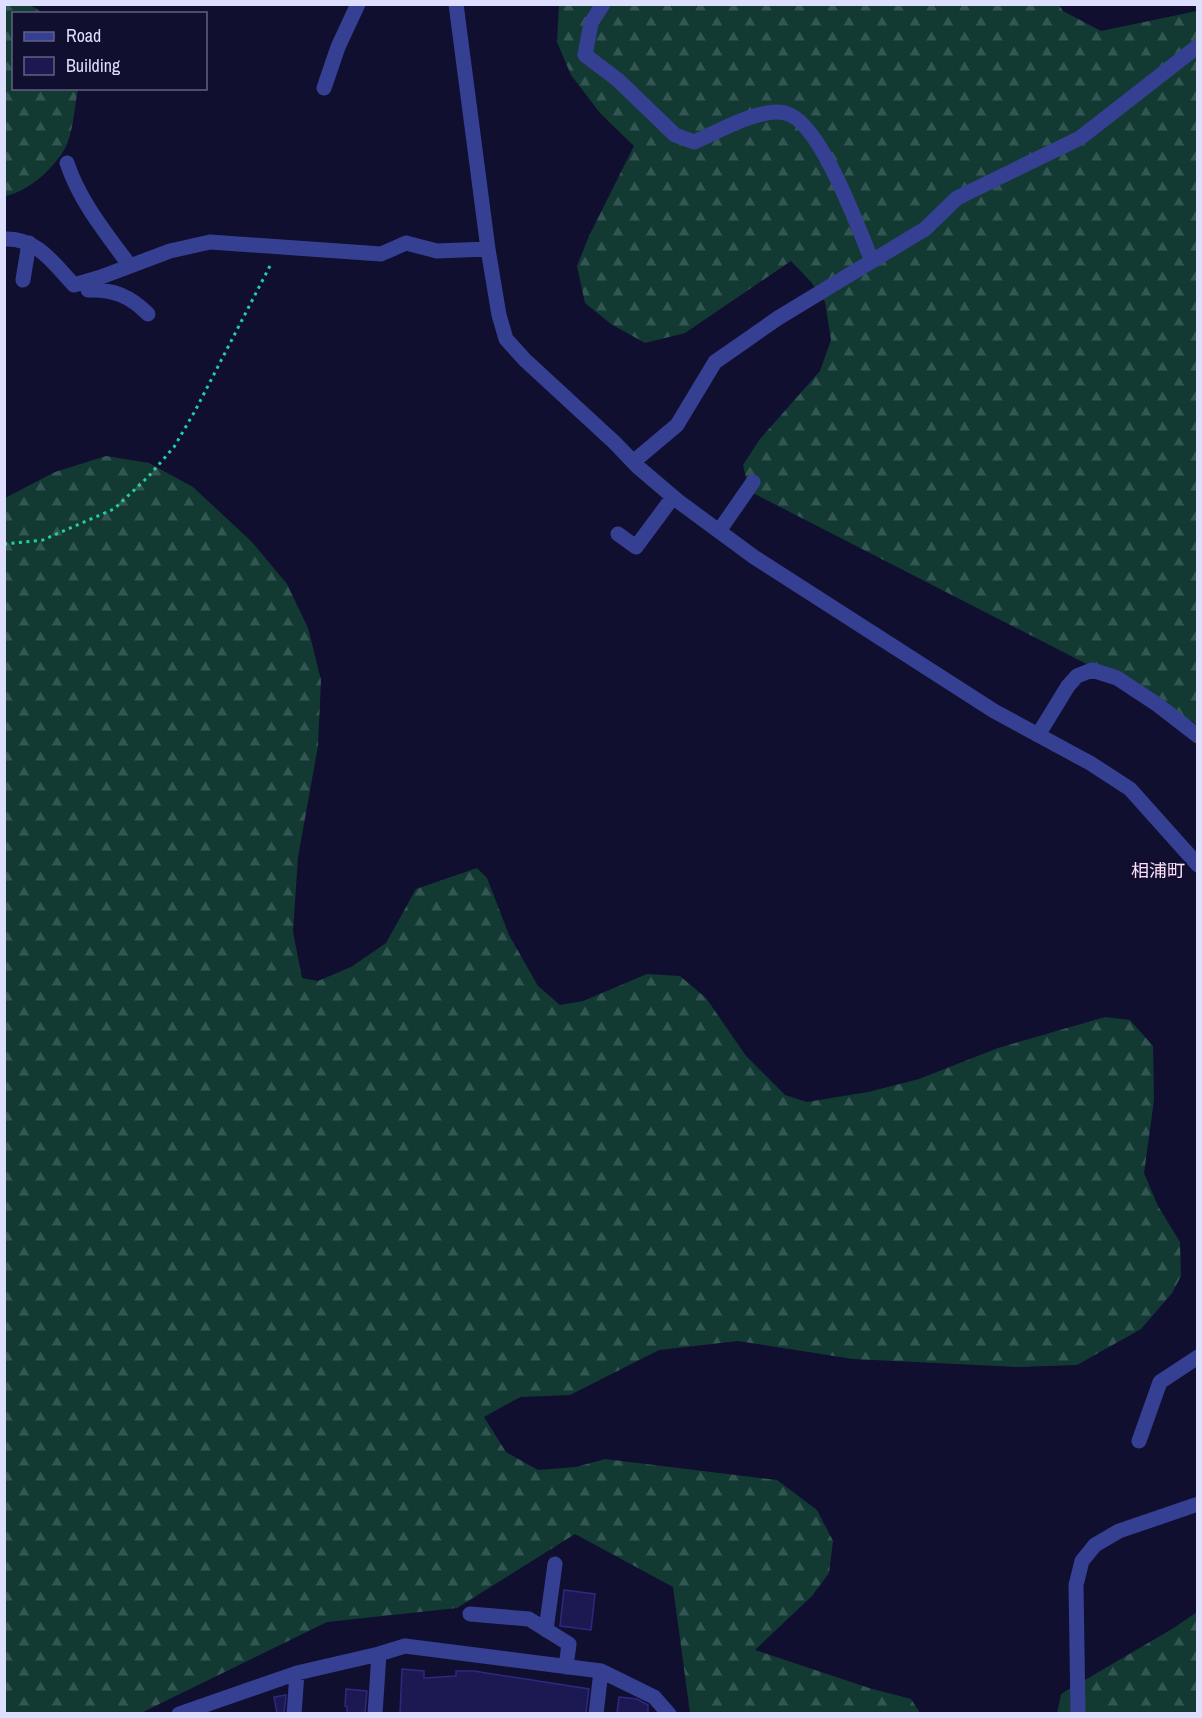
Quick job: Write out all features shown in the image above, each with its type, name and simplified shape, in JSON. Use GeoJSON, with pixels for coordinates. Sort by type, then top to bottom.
{"type":"FeatureCollection","features":[{"type":"Feature","properties":{"kind":"street"},"geometry":{"type":"LineString","coordinates":[[324,88],[338,47],[358,4]]}},
{"type":"Feature","properties":{"kind":"street"},"geometry":{"type":"LineString","coordinates":[[456,4],[488,249],[499,315],[506,339],[525,360],[673,497],[754,557],[994,711],[1090,763],[1130,789],[1197,865]]}},
{"type":"Feature","properties":{"kind":"street"},"geometry":{"type":"LineString","coordinates":[[603,4],[591,22],[585,55],[618,80],[675,135],[694,142],[767,113],[787,113],[805,127],[823,151],[872,261]]}},
{"type":"Feature","properties":{"kind":"street"},"geometry":{"type":"LineString","coordinates":[[633,462],[677,426],[715,362],[778,318],[925,229],[957,198],[1080,138],[1197,46]]}},
{"type":"Feature","properties":{"kind":"street"},"geometry":{"type":"LineString","coordinates":[[67,163],[82,200],[130,266]]}},
{"type":"Feature","properties":{"kind":"street"},"geometry":{"type":"LineString","coordinates":[[4,239],[15,238],[37,247],[74,285],[170,251],[210,242],[381,254],[406,243],[437,251],[488,249]]}},
{"type":"Feature","properties":{"kind":"street"},"geometry":{"type":"LineString","coordinates":[[23,280],[29,243]]}},
{"type":"Feature","properties":{"kind":"street"},"geometry":{"type":"LineString","coordinates":[[88,281],[88,290],[106,289],[122,294],[148,314]]}},
{"type":"Feature","properties":{"kind":"street"},"geometry":{"type":"LineString","coordinates":[[719,531],[753,482]]}},
{"type":"Feature","properties":{"kind":"street"},"geometry":{"type":"LineString","coordinates":[[618,534],[636,547],[673,497]]}},
{"type":"Feature","properties":{"kind":"street"},"geometry":{"type":"LineString","coordinates":[[1038,735],[1068,686],[1077,676],[1092,670],[1117,678],[1158,705],[1197,736]]}},
{"type":"Feature","properties":{"kind":"street"},"geometry":{"type":"LineString","coordinates":[[1139,1441],[1160,1382],[1197,1357]]}},
{"type":"Feature","properties":{"kind":"street"},"geometry":{"type":"LineString","coordinates":[[1078,1713],[1076,1586],[1082,1561],[1095,1545],[1119,1531],[1197,1504]]}},
{"type":"Feature","properties":{"kind":"street"},"geometry":{"type":"LineString","coordinates":[[546,1630],[555,1564]]}},
{"type":"Feature","properties":{"kind":"street"},"geometry":{"type":"LineString","coordinates":[[470,1614],[529,1619],[570,1644],[566,1667]]}},
{"type":"Feature","properties":{"kind":"street"},"geometry":{"type":"LineString","coordinates":[[179,1713],[210,1708],[297,1673],[405,1646],[601,1671],[654,1698],[669,1713]]}},
{"type":"Feature","properties":{"kind":"street"},"geometry":{"type":"LineString","coordinates":[[375,1713],[379,1654]]}},
{"type":"Feature","properties":{"kind":"street"},"geometry":{"type":"LineString","coordinates":[[596,1713],[601,1671]]}},
{"type":"Feature","properties":{"kind":"street"},"geometry":{"type":"LineString","coordinates":[[294,1713],[297,1673]]}},
{"type":"Feature","properties":{"kind":"path"},"geometry":{"type":"LineString","coordinates":[[4,544],[43,540],[114,509],[148,477],[174,447],[195,411],[279,247]]}},
{"type":"Feature","properties":{"kind":"green space"},"geometry":{"type":"Polygon","coordinates":[[[4,5],[30,5],[41,12],[12,12],[12,90],[78,90],[71,132],[67,144],[56,161],[33,184],[5,196],[4,5]]]}},
{"type":"Feature","properties":{"kind":"green space"},"geometry":{"type":"Polygon","coordinates":[[[559,5],[1059,5],[1063,11],[1101,31],[1197,11],[1197,724],[1106,674],[749,491],[743,465],[760,439],[820,371],[831,340],[825,302],[811,282],[791,261],[685,333],[645,343],[611,324],[585,303],[577,266],[589,236],[634,146],[600,113],[571,75],[557,42],[559,5]]]}},
{"type":"Feature","properties":{"kind":"green space"},"geometry":{"type":"Polygon","coordinates":[[[106,456],[149,463],[193,487],[251,541],[287,584],[308,628],[321,680],[318,746],[298,857],[293,932],[302,978],[318,981],[351,967],[386,943],[416,889],[477,868],[487,878],[509,935],[538,986],[560,1005],[583,1001],[647,974],[680,976],[706,998],[746,1056],[785,1095],[807,1102],[868,1092],[919,1079],[998,1048],[1105,1017],[1130,1020],[1153,1046],[1154,1100],[1144,1173],[1158,1206],[1180,1242],[1181,1276],[1172,1293],[1141,1329],[1077,1365],[1019,1367],[853,1359],[738,1341],[659,1350],[570,1395],[520,1397],[484,1417],[506,1452],[538,1470],[576,1467],[605,1459],[777,1480],[817,1510],[833,1541],[829,1573],[812,1596],[755,1650],[869,1688],[911,1699],[920,1713],[690,1713],[673,1587],[575,1534],[457,1608],[327,1622],[141,1713],[5,1713],[5,498],[55,472],[106,456]]]}},
{"type":"Feature","properties":{"kind":"green space"},"geometry":{"type":"Polygon","coordinates":[[[1197,1612],[1197,1713],[1057,1714],[1061,1694],[1197,1612]]]}},
{"type":"Feature","properties":{"kind":"building"},"geometry":{"type":"Polygon","coordinates":[[[564,1590],[595,1594],[591,1630],[560,1626],[564,1590]]]}},
{"type":"Feature","properties":{"kind":"building"},"geometry":{"type":"Polygon","coordinates":[[[402,1669],[424,1671],[424,1678],[456,1676],[456,1671],[474,1671],[589,1689],[586,1713],[400,1713],[402,1669]]]}},
{"type":"Feature","properties":{"kind":"building"},"geometry":{"type":"Polygon","coordinates":[[[346,1689],[367,1691],[365,1713],[347,1713],[346,1689]]]}},
{"type":"Feature","properties":{"kind":"building"},"geometry":{"type":"Polygon","coordinates":[[[286,1695],[284,1713],[277,1713],[274,1697],[286,1695]]]}},
{"type":"Feature","properties":{"kind":"building"},"geometry":{"type":"Polygon","coordinates":[[[619,1697],[637,1699],[648,1705],[648,1713],[617,1713],[619,1697]]]}},
{"type":"Feature","properties":{"kind":"district","name":"相浦町"},"geometry":{"type":"Point","coordinates":[1158,871]}}]}
